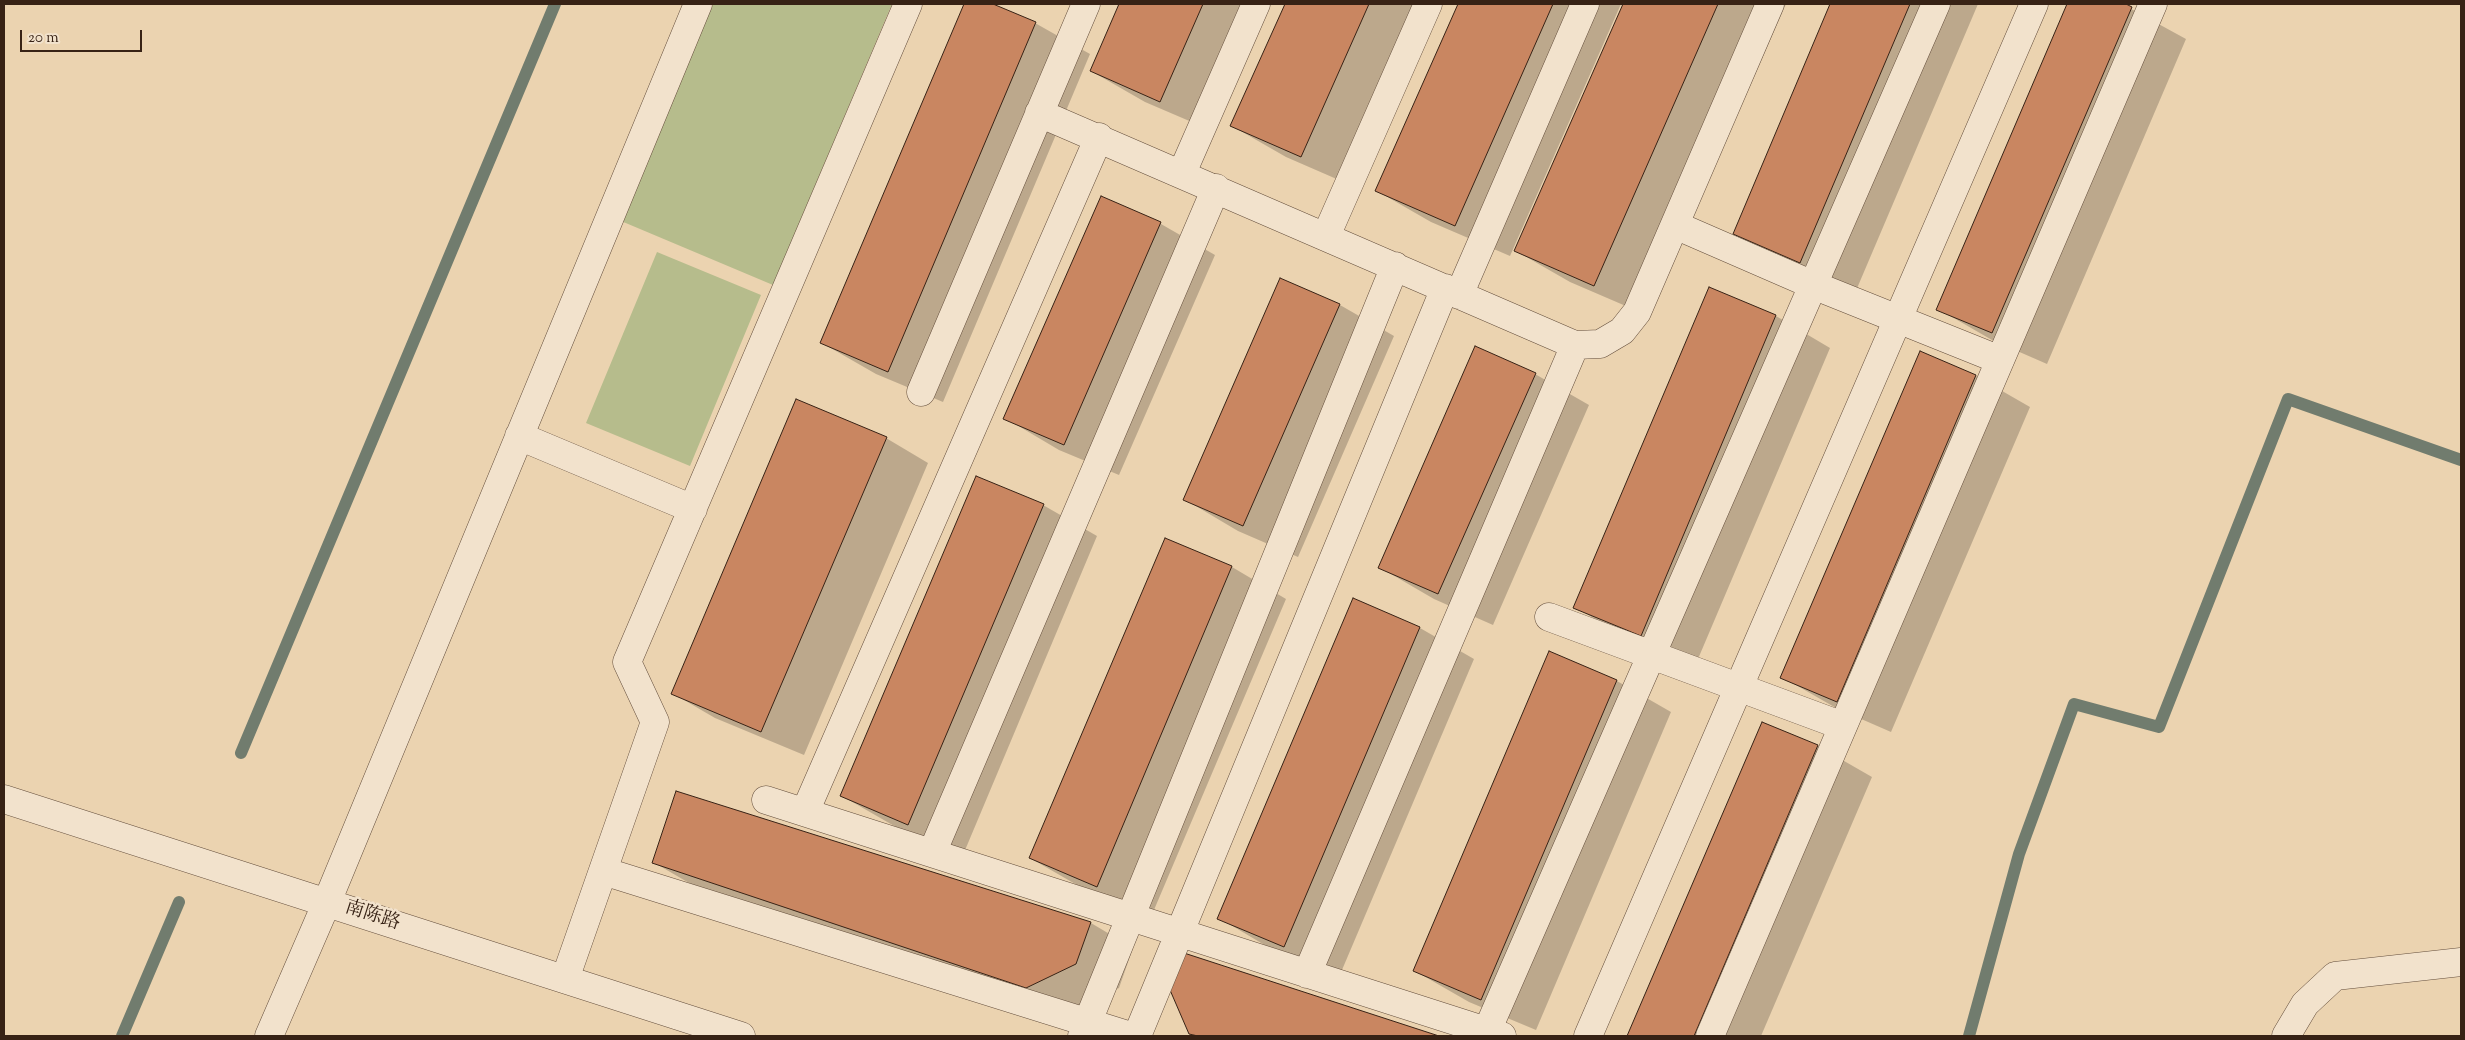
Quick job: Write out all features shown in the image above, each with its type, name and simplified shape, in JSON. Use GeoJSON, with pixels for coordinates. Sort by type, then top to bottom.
{"type":"FeatureCollection","features":[{"type":"Feature","properties":{"kind":"street"},"geometry":{"type":"LineString","coordinates":[[269,1036],[327,902],[698,4]]}},
{"type":"Feature","properties":{"kind":"street"},"geometry":{"type":"LineString","coordinates":[[565,979],[655,722],[627,662],[908,4]]}},
{"type":"Feature","properties":{"kind":"street"},"geometry":{"type":"LineString","coordinates":[[921,392],[1086,4]]}},
{"type":"Feature","properties":{"kind":"street"},"geometry":{"type":"LineString","coordinates":[[1182,174],[1256,4]]}},
{"type":"Feature","properties":{"kind":"street"},"geometry":{"type":"LineString","coordinates":[[1326,236],[1428,4]]}},
{"type":"Feature","properties":{"kind":"street"},"geometry":{"type":"LineString","coordinates":[[1137,1036],[1452,292],[1585,4]]}},
{"type":"Feature","properties":{"kind":"street"},"geometry":{"type":"LineString","coordinates":[[1039,113],[1575,345],[1600,344],[1622,331],[1637,312],[1770,4]]}},
{"type":"Feature","properties":{"kind":"street"},"geometry":{"type":"LineString","coordinates":[[766,800],[1495,1034],[1652,655],[1936,4]]}},
{"type":"Feature","properties":{"kind":"street"},"geometry":{"type":"LineString","coordinates":[[1588,1036],[2034,4]]}},
{"type":"Feature","properties":{"kind":"street"},"geometry":{"type":"LineString","coordinates":[[1710,1036],[2153,4]]}},
{"type":"Feature","properties":{"kind":"street"},"geometry":{"type":"LineString","coordinates":[[805,812],[1100,138]]}},
{"type":"Feature","properties":{"kind":"street"},"geometry":{"type":"LineString","coordinates":[[932,853],[1216,188]]}},
{"type":"Feature","properties":{"kind":"street"},"geometry":{"type":"LineString","coordinates":[[1675,225],[1813,285],[2000,360]]}},
{"type":"Feature","properties":{"kind":"street"},"geometry":{"type":"LineString","coordinates":[[1084,1029],[1395,266]]}},
{"type":"Feature","properties":{"kind":"street"},"geometry":{"type":"LineString","coordinates":[[1307,974],[1575,345]]}},
{"type":"Feature","properties":{"kind":"street"},"geometry":{"type":"LineString","coordinates":[[519,436],[693,509]]}},
{"type":"Feature","properties":{"kind":"street"},"geometry":{"type":"LineString","coordinates":[[1549,617],[1843,726]]}},
{"type":"Feature","properties":{"kind":"street","name":"南陈路"},"geometry":{"type":"LineString","coordinates":[[4,799],[741,1036]]}},
{"type":"Feature","properties":{"kind":"street"},"geometry":{"type":"LineString","coordinates":[[603,871],[1084,1029],[1131,1036]]}},
{"type":"Feature","properties":{"kind":"street"},"geometry":{"type":"LineString","coordinates":[[2286,1036],[2305,1004],[2335,976],[2461,962]]}},
{"type":"Feature","properties":{"kind":"green space"},"geometry":{"type":"Polygon","coordinates":[[[713,4],[892,4],[773,285],[621,221],[713,4]]]}},
{"type":"Feature","properties":{"kind":"green space"},"geometry":{"type":"Polygon","coordinates":[[[657,252],[761,295],[690,466],[586,423],[657,252]]]}},
{"type":"Feature","properties":{"kind":"building"},"geometry":{"type":"Polygon","coordinates":[[[964,4],[993,4],[1036,22],[888,372],[820,343],[964,4]]]}},
{"type":"Feature","properties":{"kind":"building"},"geometry":{"type":"Polygon","coordinates":[[[1119,4],[1203,4],[1160,102],[1090,71],[1119,4]]]}},
{"type":"Feature","properties":{"kind":"building"},"geometry":{"type":"Polygon","coordinates":[[[1285,4],[1369,4],[1301,157],[1230,126],[1285,4]]]}},
{"type":"Feature","properties":{"kind":"building"},"geometry":{"type":"Polygon","coordinates":[[[1458,4],[1553,4],[1455,226],[1375,191],[1458,4]]]}},
{"type":"Feature","properties":{"kind":"building"},"geometry":{"type":"Polygon","coordinates":[[[1623,4],[1718,4],[1594,286],[1514,251],[1623,4]]]}},
{"type":"Feature","properties":{"kind":"building"},"geometry":{"type":"Polygon","coordinates":[[[1830,4],[1910,4],[1800,263],[1733,234],[1830,4]]]}},
{"type":"Feature","properties":{"kind":"building"},"geometry":{"type":"Polygon","coordinates":[[[2067,4],[2126,4],[2132,7],[1992,333],[1936,310],[2067,4]]]}},
{"type":"Feature","properties":{"kind":"building"},"geometry":{"type":"Polygon","coordinates":[[[1101,196],[1161,222],[1064,445],[1003,419],[1101,196]]]}},
{"type":"Feature","properties":{"kind":"building"},"geometry":{"type":"Polygon","coordinates":[[[1280,278],[1340,304],[1243,526],[1183,500],[1280,278]]]}},
{"type":"Feature","properties":{"kind":"building"},"geometry":{"type":"Polygon","coordinates":[[[1709,287],[1776,315],[1641,636],[1573,608],[1709,287]]]}},
{"type":"Feature","properties":{"kind":"building"},"geometry":{"type":"Polygon","coordinates":[[[1475,346],[1536,373],[1438,594],[1378,568],[1475,346]]]}},
{"type":"Feature","properties":{"kind":"building"},"geometry":{"type":"Polygon","coordinates":[[[1920,351],[1976,375],[1837,702],[1780,678],[1920,351]]]}},
{"type":"Feature","properties":{"kind":"building"},"geometry":{"type":"Polygon","coordinates":[[[796,399],[887,437],[761,732],[671,694],[796,399]]]}},
{"type":"Feature","properties":{"kind":"building"},"geometry":{"type":"Polygon","coordinates":[[[976,476],[1044,504],[908,825],[840,796],[976,476]]]}},
{"type":"Feature","properties":{"kind":"building"},"geometry":{"type":"Polygon","coordinates":[[[1165,538],[1232,566],[1097,887],[1029,858],[1165,538]]]}},
{"type":"Feature","properties":{"kind":"building"},"geometry":{"type":"Polygon","coordinates":[[[1353,598],[1420,627],[1284,947],[1217,919],[1353,598]]]}},
{"type":"Feature","properties":{"kind":"building"},"geometry":{"type":"Polygon","coordinates":[[[1549,651],[1617,680],[1481,1000],[1413,971],[1549,651]]]}},
{"type":"Feature","properties":{"kind":"building"},"geometry":{"type":"Polygon","coordinates":[[[1762,722],[1818,745],[1694,1036],[1627,1036],[1762,722]]]}},
{"type":"Feature","properties":{"kind":"building"},"geometry":{"type":"Polygon","coordinates":[[[676,791],[1091,922],[1076,964],[1026,988],[652,863],[676,791]]]}},
{"type":"Feature","properties":{"kind":"building"},"geometry":{"type":"Polygon","coordinates":[[[1184,953],[1439,1036],[1198,1036],[1189,1034],[1170,990],[1184,953]]]}},
{"type":"Feature","properties":{"kind":"waterway"},"geometry":{"type":"LineString","coordinates":[[241,753],[555,4]]}},
{"type":"Feature","properties":{"kind":"waterway"},"geometry":{"type":"LineString","coordinates":[[1969,1036],[2019,854],[2074,704],[2159,727],[2288,399],[2461,460]]}},
{"type":"Feature","properties":{"kind":"waterway"},"geometry":{"type":"LineString","coordinates":[[122,1036],[179,902]]}}]}
